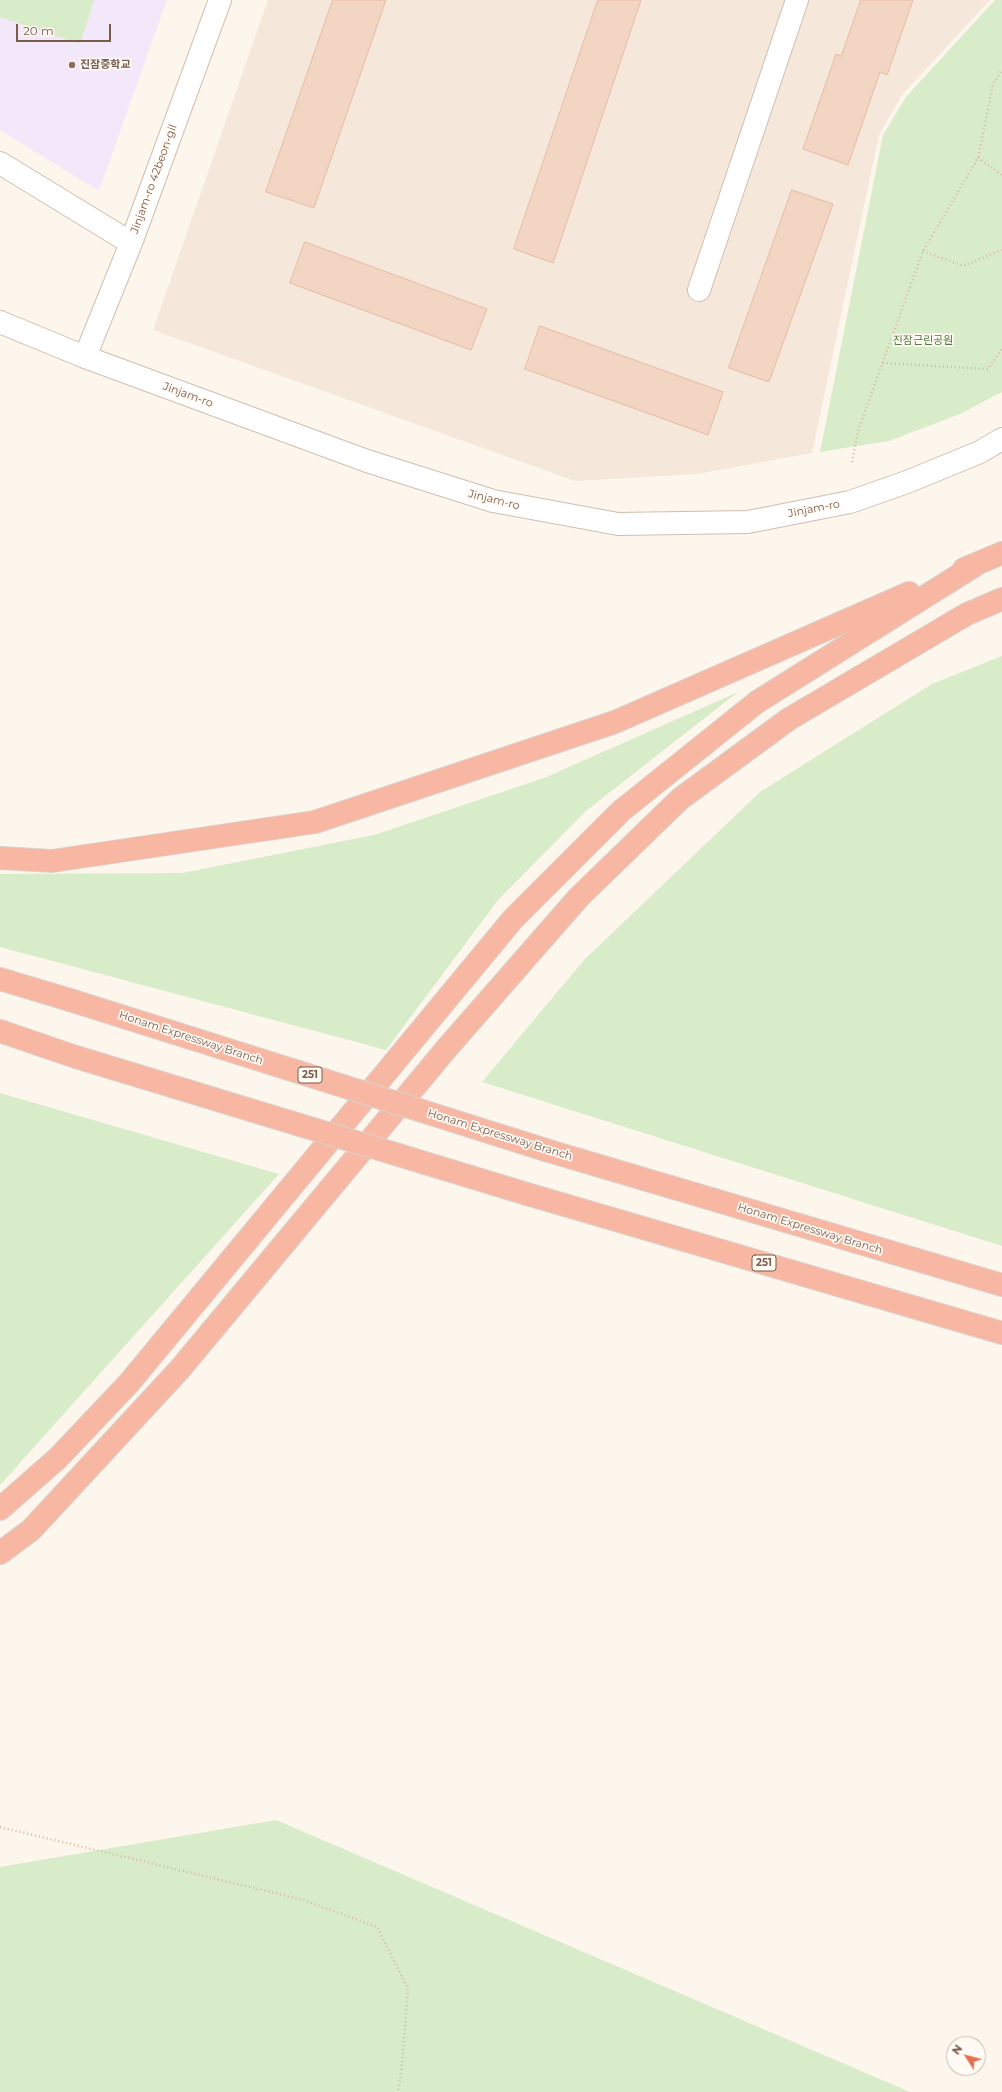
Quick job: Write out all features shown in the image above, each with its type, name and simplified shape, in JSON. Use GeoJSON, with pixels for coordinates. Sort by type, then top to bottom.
{"type":"FeatureCollection","features":[{"type":"Feature","properties":{"kind":"highway"},"geometry":{"type":"LineString","coordinates":[[0,858],[52,862],[315,822],[615,722],[1002,553]]}},
{"type":"Feature","properties":{"kind":"highway"},"geometry":{"type":"LineString","coordinates":[[0,1509],[58,1458],[129,1383],[513,919],[621,811],[758,702],[977,564]]}},
{"type":"Feature","properties":{"kind":"highway"},"geometry":{"type":"LineString","coordinates":[[0,1553],[31,1530],[180,1369],[447,1048],[569,908],[680,799],[789,719],[967,614],[1002,599]]}},
{"type":"Feature","properties":{"kind":"highway","name":"Honam Expressway Branch"},"geometry":{"type":"LineString","coordinates":[[0,979],[549,1151],[1002,1285]]}},
{"type":"Feature","properties":{"kind":"highway","name":"251"},"geometry":{"type":"LineString","coordinates":[[0,1031],[76,1057],[527,1194],[1002,1333]]}},
{"type":"Feature","properties":{"kind":"street","name":"Jinjam-ro 42beon-gil"},"geometry":{"type":"LineString","coordinates":[[85,357],[131,243],[220,0]]}},
{"type":"Feature","properties":{"kind":"street"},"geometry":{"type":"LineString","coordinates":[[699,290],[797,0]]}},
{"type":"Feature","properties":{"kind":"street"},"geometry":{"type":"LineString","coordinates":[[0,162],[131,243]]}},
{"type":"Feature","properties":{"kind":"street","name":"Jinjam-ro"},"geometry":{"type":"LineString","coordinates":[[0,322],[85,357],[367,461],[493,502],[618,524],[748,522],[850,502],[907,482],[980,452],[1002,439]]}},
{"type":"Feature","properties":{"kind":"path"},"geometry":{"type":"LineString","coordinates":[[852,462],[858,431],[923,251],[978,158],[993,84],[1002,70]]}},
{"type":"Feature","properties":{"kind":"path"},"geometry":{"type":"LineString","coordinates":[[978,158],[1002,175]]}},
{"type":"Feature","properties":{"kind":"path"},"geometry":{"type":"LineString","coordinates":[[923,251],[963,266],[1002,250]]}},
{"type":"Feature","properties":{"kind":"path"},"geometry":{"type":"LineString","coordinates":[[883,363],[988,369],[1002,349]]}},
{"type":"Feature","properties":{"kind":"path"},"geometry":{"type":"LineString","coordinates":[[0,1827],[304,1900],[377,1927],[408,1989],[402,2065],[398,2092]]}},
{"type":"Feature","properties":{"kind":"shaded area","name":"진잠중학교"},"geometry":{"type":"Polygon","coordinates":[[[0,0],[167,0],[99,191],[0,130],[0,0]]]}},
{"type":"Feature","properties":{"kind":"shaded area"},"geometry":{"type":"Polygon","coordinates":[[[268,0],[990,0],[902,95],[879,135],[812,453],[697,474],[575,481],[153,330],[268,0]]]}},
{"type":"Feature","properties":{"kind":"green space"},"geometry":{"type":"Polygon","coordinates":[[[0,0],[94,0],[80,44],[0,17],[0,0]]]}},
{"type":"Feature","properties":{"kind":"green space","name":"진잠근린공원"},"geometry":{"type":"Polygon","coordinates":[[[995,0],[1002,0],[1002,392],[960,414],[889,441],[820,452],[883,135],[906,97],[995,0]]]}},
{"type":"Feature","properties":{"kind":"green space"},"geometry":{"type":"Polygon","coordinates":[[[1002,656],[1002,1246],[482,1082],[584,960],[760,792],[932,684],[1002,656]]]}},
{"type":"Feature","properties":{"kind":"green space"},"geometry":{"type":"Polygon","coordinates":[[[738,692],[586,811],[498,900],[386,1050],[0,947],[0,874],[182,873],[374,835],[544,778],[738,692]]]}},
{"type":"Feature","properties":{"kind":"green space"},"geometry":{"type":"Polygon","coordinates":[[[0,1093],[279,1174],[0,1485],[0,1093]]]}},
{"type":"Feature","properties":{"kind":"green space"},"geometry":{"type":"Polygon","coordinates":[[[276,1820],[910,2092],[0,2092],[0,1867],[276,1820]]]}},
{"type":"Feature","properties":{"kind":"building"},"geometry":{"type":"Polygon","coordinates":[[[333,0],[386,0],[314,208],[266,192],[333,0]]]}},
{"type":"Feature","properties":{"kind":"building"},"geometry":{"type":"Polygon","coordinates":[[[598,0],[641,0],[553,263],[514,249],[598,0]]]}},
{"type":"Feature","properties":{"kind":"building"},"geometry":{"type":"Polygon","coordinates":[[[861,0],[913,0],[887,75],[880,72],[848,165],[803,149],[836,54],[841,56],[861,0]]]}},
{"type":"Feature","properties":{"kind":"building"},"geometry":{"type":"Polygon","coordinates":[[[792,190],[833,204],[769,382],[729,368],[792,190]]]}},
{"type":"Feature","properties":{"kind":"building"},"geometry":{"type":"Polygon","coordinates":[[[305,242],[487,309],[471,350],[290,283],[305,242]]]}},
{"type":"Feature","properties":{"kind":"building"},"geometry":{"type":"Polygon","coordinates":[[[540,326],[723,392],[708,435],[525,369],[540,326]]]}},
{"type":"Feature","properties":{"kind":"place","name":"진잠중학교"},"geometry":{"type":"Point","coordinates":[72,65]}}]}
